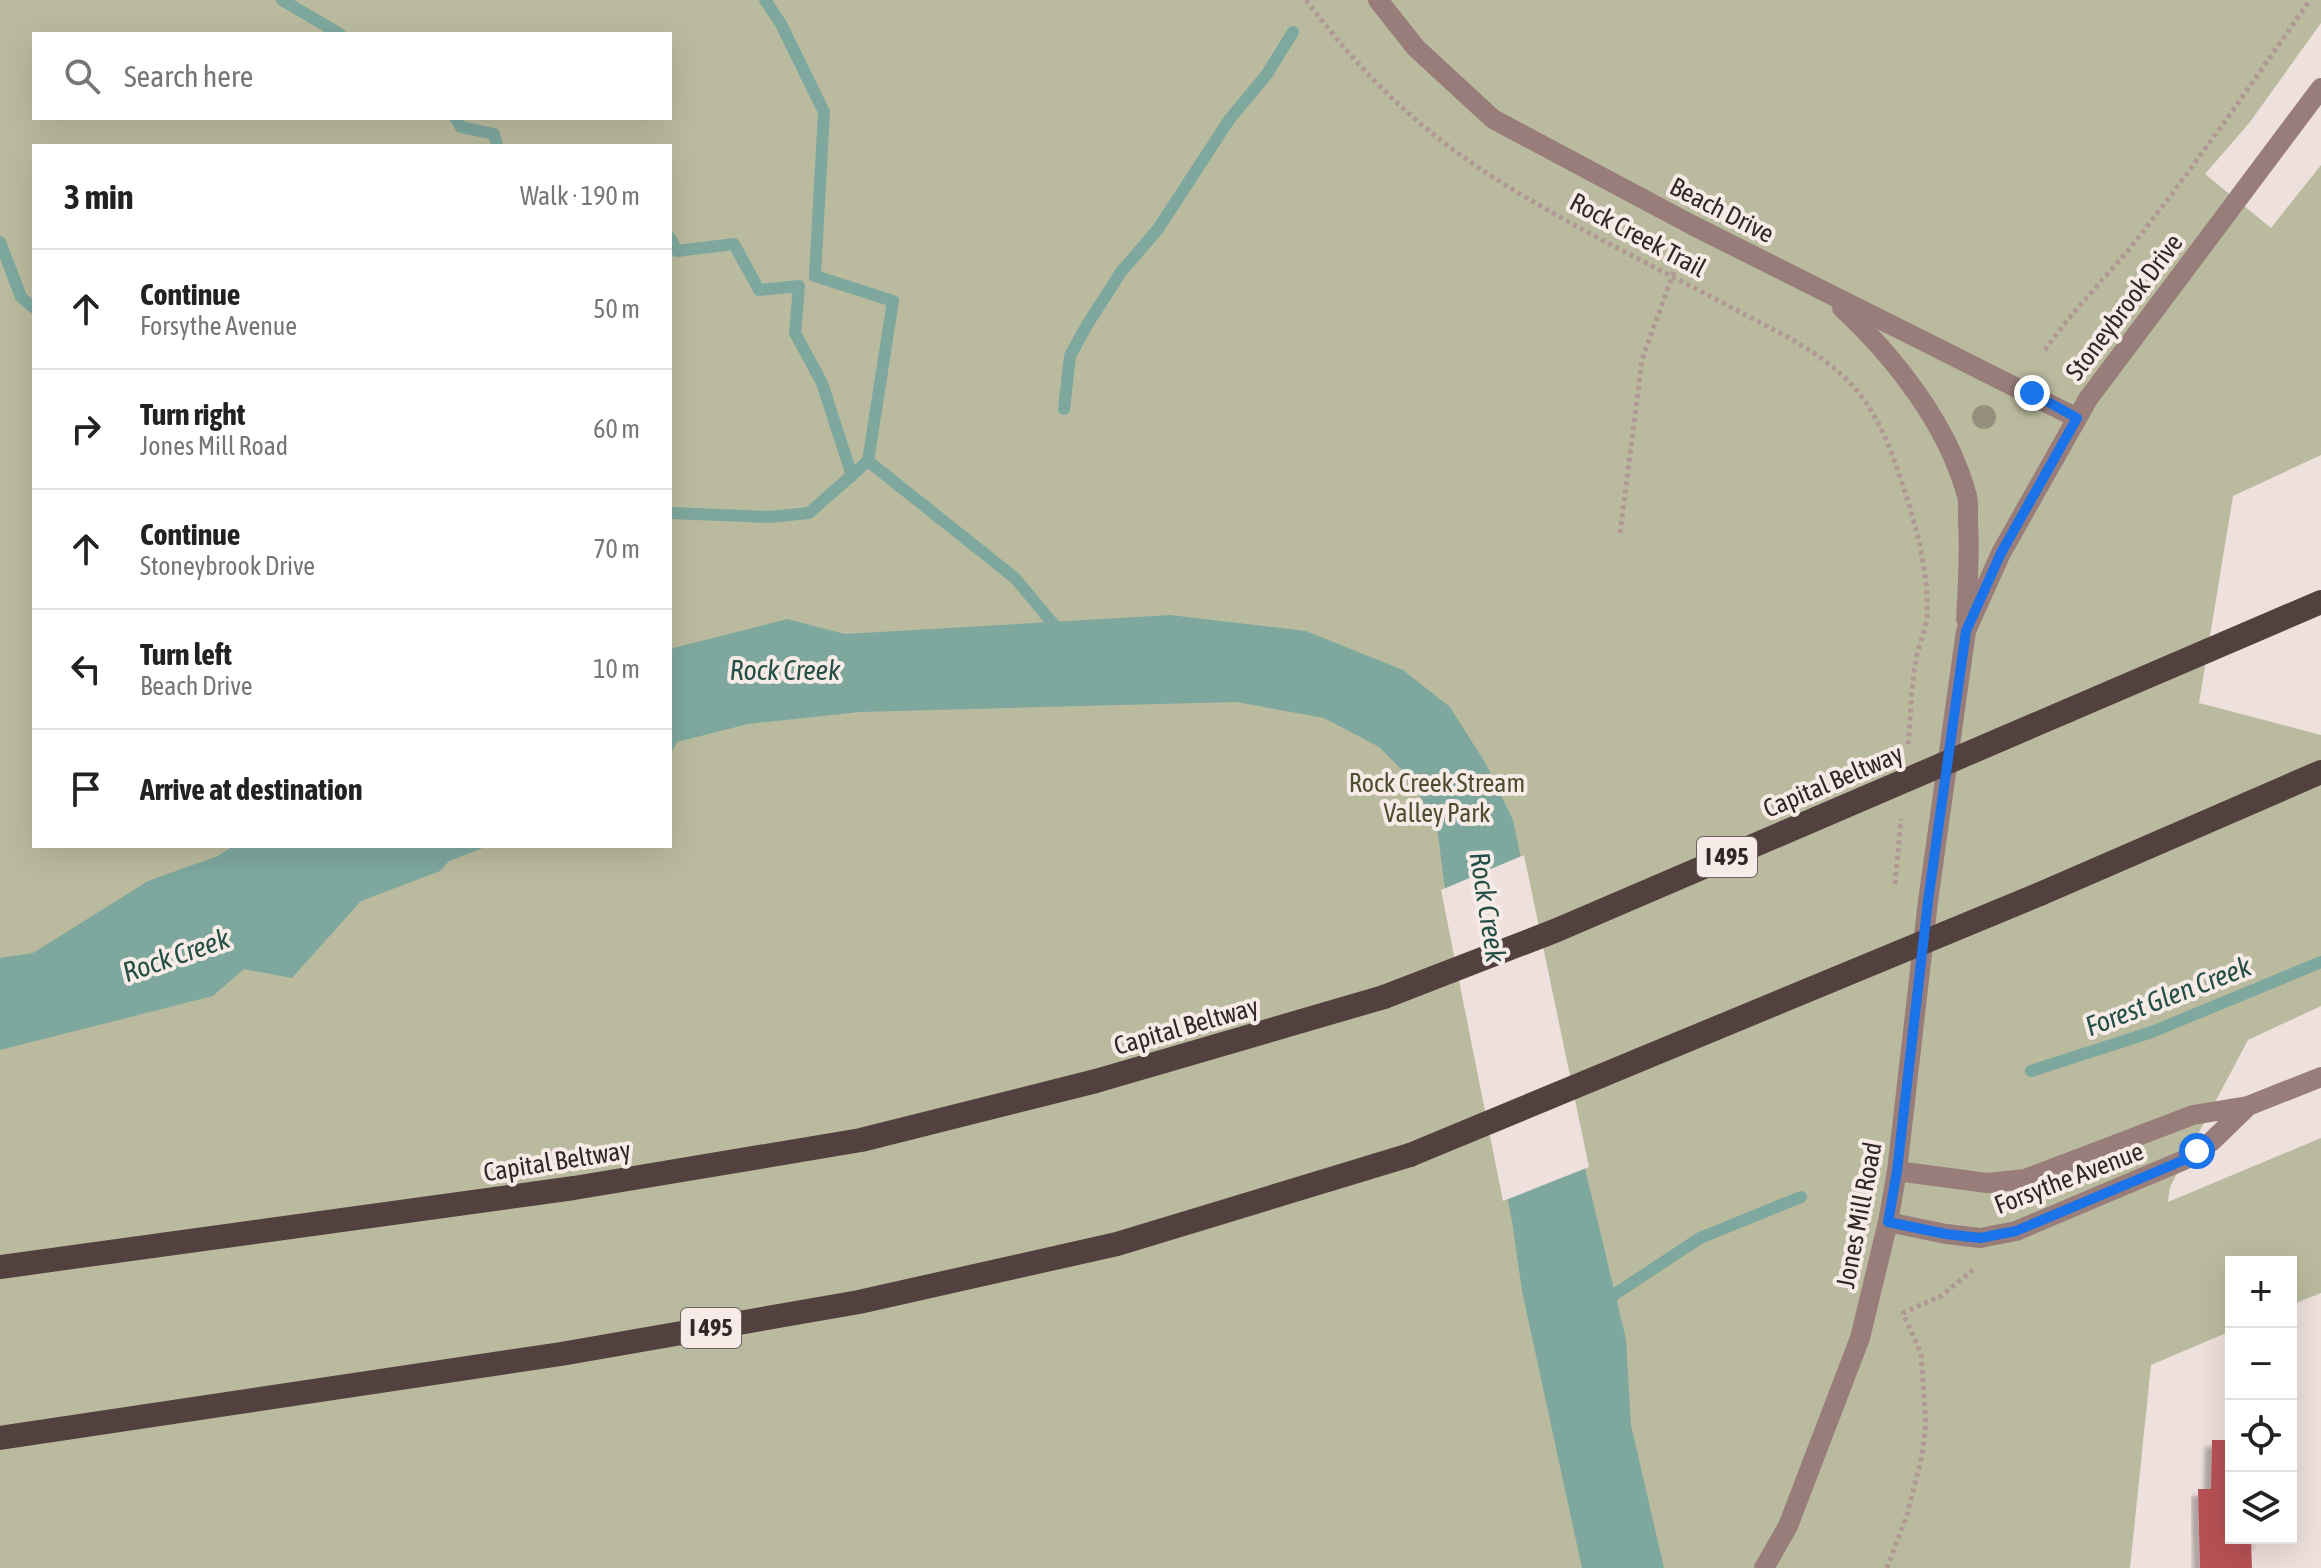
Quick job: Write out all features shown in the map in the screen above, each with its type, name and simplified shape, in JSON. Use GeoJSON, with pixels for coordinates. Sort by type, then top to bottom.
{"type":"FeatureCollection","features":[{"type":"Feature","properties":{"kind":"highway","name":"Capital Beltway"},"geometry":{"type":"LineString","coordinates":[[0,1267],[574,1188],[861,1140],[1096,1081],[1384,997],[1557,930],[2321,602]]}},
{"type":"Feature","properties":{"kind":"highway","name":"I 495"},"geometry":{"type":"LineString","coordinates":[[0,1438],[561,1354],[859,1302],[1117,1244],[1410,1155],[2040,894],[2321,772]]}},
{"type":"Feature","properties":{"kind":"street","name":"Beach Drive"},"geometry":{"type":"LineString","coordinates":[[1378,0],[1416,48],[1493,119],[1692,225],[2077,418]]}},
{"type":"Feature","properties":{"kind":"street","name":"Stoneybrook Drive"},"geometry":{"type":"LineString","coordinates":[[1934,853],[1966,631],[2001,553],[2088,399],[2321,88]]}},
{"type":"Feature","properties":{"kind":"street"},"geometry":{"type":"LineString","coordinates":[[1826,293],[1887,354],[1929,411],[1952,457],[1967,497],[1970,557],[1966,631]]}},
{"type":"Feature","properties":{"kind":"street","name":"Jones Mill Road"},"geometry":{"type":"LineString","coordinates":[[1764,1568],[1788,1526],[1860,1338],[1888,1222],[1897,1171],[1934,853]]}},
{"type":"Feature","properties":{"kind":"street","name":"Forsythe Avenue"},"geometry":{"type":"LineString","coordinates":[[1897,1171],[1987,1183],[2025,1179],[2193,1115],[2248,1106],[2321,1077]]}},
{"type":"Feature","properties":{"kind":"street","name":"Forsythe Avenue"},"geometry":{"type":"LineString","coordinates":[[1888,1222],[1980,1238],[2016,1231],[2184,1160],[2211,1142],[2248,1106]]}},
{"type":"Feature","properties":{"kind":"path","name":"Rock Creek Trail"},"geometry":{"type":"LineString","coordinates":[[1306,0],[1384,93],[1409,116],[1505,185],[1795,339],[1828,363],[1855,388],[1893,454],[1916,524]]}},
{"type":"Feature","properties":{"kind":"path"},"geometry":{"type":"LineString","coordinates":[[2045,350],[2075,309],[2126,254],[2174,192],[2310,0]]}},
{"type":"Feature","properties":{"kind":"path"},"geometry":{"type":"LineString","coordinates":[[1620,533],[1642,360],[1692,225]]}},
{"type":"Feature","properties":{"kind":"path"},"geometry":{"type":"LineString","coordinates":[[1887,1568],[1907,1515],[1922,1456],[1926,1422],[1921,1354],[1903,1313],[1941,1296],[1984,1261]]}},
{"type":"Feature","properties":{"kind":"green space","name":"Rock Creek Stream Valley Park"},"geometry":{"type":"Polygon","coordinates":[[[0,0],[2321,0],[2321,23],[2250,122],[2205,174],[2271,228],[2321,165],[2321,455],[2233,496],[2199,703],[2321,735],[2321,1006],[2248,1040],[2170,1187],[2168,1202],[2321,1138],[2321,1293],[2297,1303],[2297,1256],[2225,1256],[2225,1334],[2151,1365],[2130,1568],[0,1568],[0,0]]]}},
{"type":"Feature","properties":{"kind":"water","name":"Rock Creek"},"geometry":{"type":"Polygon","coordinates":[[[1170,615],[1306,631],[1403,670],[1450,707],[1486,764],[1513,820],[1587,1177],[1626,1339],[1631,1425],[1664,1568],[1582,1568],[1522,1291],[1512,1221],[1444,882],[1437,827],[1411,779],[1379,747],[1324,718],[1236,702],[860,712],[748,724],[677,742],[672,751],[672,648],[787,619],[845,634],[1170,615]]]}},
{"type":"Feature","properties":{"kind":"water","name":"Rock Creek"},"geometry":{"type":"Polygon","coordinates":[[[230,848],[483,848],[449,861],[440,871],[361,901],[292,978],[244,969],[213,996],[0,1050],[0,958],[33,953],[148,881],[218,856],[230,848]]]}},
{"type":"Feature","properties":{"kind":"pier"},"geometry":{"type":"Polygon","coordinates":[[[1524,855],[1589,1167],[1503,1201],[1441,890],[1524,855]]]}},
{"type":"Feature","properties":{"kind":"building"},"geometry":{"type":"Polygon","coordinates":[[[2212,1440],[2225,1440],[2225,1544],[2251,1544],[2252,1568],[2200,1568],[2198,1489],[2211,1489],[2212,1440]]]}},
{"type":"Feature","properties":{"kind":"waterway"},"geometry":{"type":"LineString","coordinates":[[282,0],[337,32]]}},
{"type":"Feature","properties":{"kind":"waterway"},"geometry":{"type":"LineString","coordinates":[[765,0],[781,24],[824,112],[815,276],[893,301],[868,461],[1015,578],[1060,632]]}},
{"type":"Feature","properties":{"kind":"waterway"},"geometry":{"type":"LineString","coordinates":[[1064,409],[1070,356],[1087,325],[1121,272],[1158,229],[1229,120],[1267,74],[1293,32]]}},
{"type":"Feature","properties":{"kind":"waterway"},"geometry":{"type":"LineString","coordinates":[[457,120],[461,127],[494,134],[496,144]]}},
{"type":"Feature","properties":{"kind":"waterway"},"geometry":{"type":"LineString","coordinates":[[0,242],[21,297],[32,306]]}},
{"type":"Feature","properties":{"kind":"waterway"},"geometry":{"type":"LineString","coordinates":[[672,242],[677,251],[734,244],[759,290],[799,286],[795,333],[822,383],[852,476]]}},
{"type":"Feature","properties":{"kind":"waterway"},"geometry":{"type":"LineString","coordinates":[[672,513],[769,517],[809,513],[868,461]]}},
{"type":"Feature","properties":{"kind":"waterway","name":"Forest Glen Creek"},"geometry":{"type":"LineString","coordinates":[[2031,1071],[2152,1032],[2321,962]]}},
{"type":"Feature","properties":{"kind":"waterway","name":"Forest Glen Creek"},"geometry":{"type":"LineString","coordinates":[[1609,1306],[1612,1296],[1700,1238],[1801,1197]]}},
{"type":"Feature","properties":{"kind":"route"},"geometry":{"type":"LineString","coordinates":[[2032,393],[2077,418],[2001,553],[1966,631],[1888,1222],[1980,1238],[2016,1231],[2184,1160],[2197,1151]]}}]}
